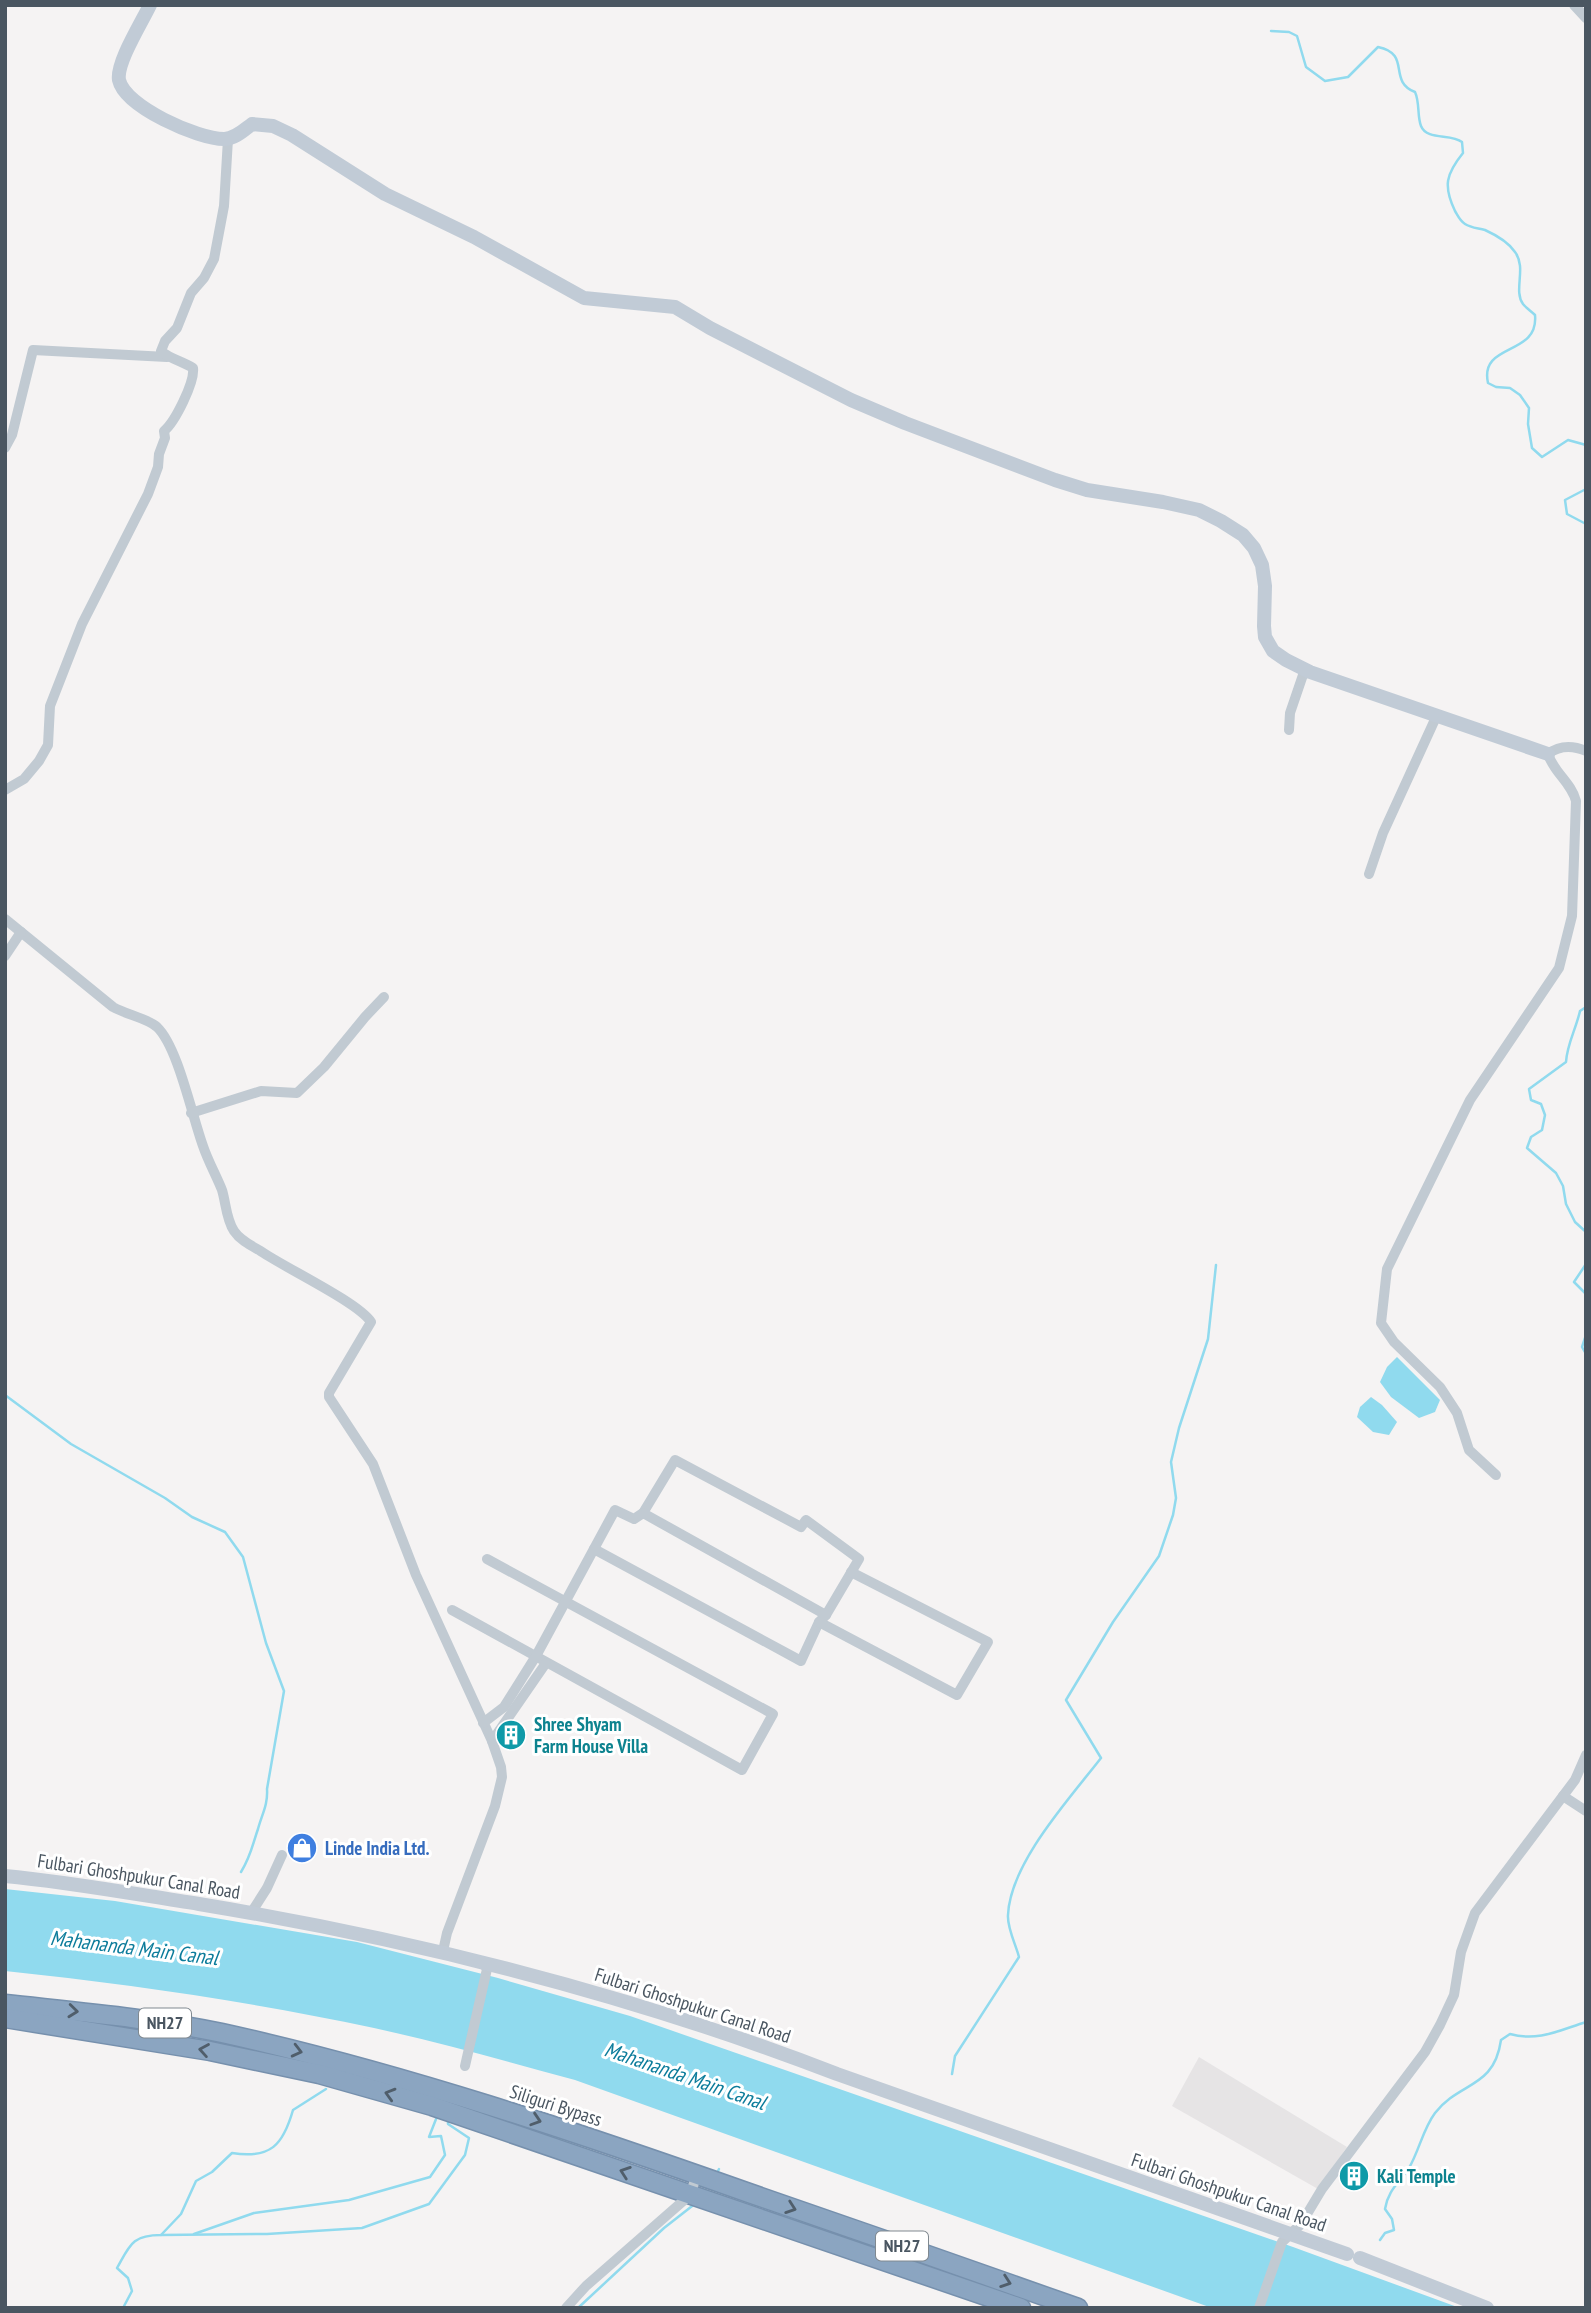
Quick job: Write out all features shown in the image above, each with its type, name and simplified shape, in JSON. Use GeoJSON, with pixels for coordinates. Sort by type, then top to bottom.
{"type":"FeatureCollection","features":[{"type":"Feature","properties":{"kind":"highway","name":"Siliguri Bypass"},"geometry":{"type":"LineString","coordinates":[[5,2004],[136,2018],[220,2033],[350,2074],[432,2088],[471,2099],[697,2174],[1078,2308]]}},
{"type":"Feature","properties":{"kind":"highway","name":"NH27"},"geometry":{"type":"LineString","coordinates":[[5,2018],[321,2066]]}},
{"type":"Feature","properties":{"kind":"highway","name":"NH27"},"geometry":{"type":"LineString","coordinates":[[350,2074],[432,2106],[1021,2308]]}},
{"type":"Feature","properties":{"kind":"street"},"geometry":{"type":"LineString","coordinates":[[149,5],[118,77],[122,88],[138,103],[173,123],[208,137],[228,139],[252,124],[273,126],[396,200],[474,237],[584,298],[675,307],[781,364],[883,414],[1055,481],[1087,490],[1199,510],[1222,521],[1242,535],[1254,548],[1262,565],[1265,586],[1265,637],[1273,651],[1305,669],[1548,754]]}},
{"type":"Feature","properties":{"kind":"street"},"geometry":{"type":"LineString","coordinates":[[1574,5],[1586,18]]}},
{"type":"Feature","properties":{"kind":"street"},"geometry":{"type":"LineString","coordinates":[[167,357],[161,351],[165,341],[177,328],[191,293],[204,278],[214,259],[224,206],[228,139]]}},
{"type":"Feature","properties":{"kind":"street"},"geometry":{"type":"LineString","coordinates":[[5,448],[12,435],[33,350],[167,357],[182,361],[192,368],[194,376],[176,414],[164,431],[165,438],[158,467],[148,494],[82,624],[64,669],[50,706],[48,745],[24,779],[5,790]]}},
{"type":"Feature","properties":{"kind":"street"},"geometry":{"type":"LineString","coordinates":[[1289,730],[1290,713],[1305,669]]}},
{"type":"Feature","properties":{"kind":"street"},"geometry":{"type":"LineString","coordinates":[[1369,874],[1382,833],[1437,715]]}},
{"type":"Feature","properties":{"kind":"street"},"geometry":{"type":"LineString","coordinates":[[1548,754],[1555,748],[1567,746],[1586,751]]}},
{"type":"Feature","properties":{"kind":"street"},"geometry":{"type":"LineString","coordinates":[[1496,1475],[1469,1450],[1457,1413],[1440,1387],[1394,1342],[1381,1323],[1387,1269],[1470,1100],[1559,968],[1572,916],[1576,802],[1573,789],[1552,765],[1548,754]]}},
{"type":"Feature","properties":{"kind":"street"},"geometry":{"type":"LineString","coordinates":[[5,919],[113,1007],[127,1015],[148,1021],[163,1034],[174,1057],[191,1113],[222,1190],[234,1231],[243,1240],[346,1302],[371,1322],[329,1397],[373,1464],[416,1575],[492,1741],[501,1767],[500,1790],[447,1933],[443,1951]]}},
{"type":"Feature","properties":{"kind":"street"},"geometry":{"type":"LineString","coordinates":[[5,956],[21,932]]}},
{"type":"Feature","properties":{"kind":"street"},"geometry":{"type":"LineString","coordinates":[[191,1113],[261,1091],[297,1093],[324,1067],[384,997]]}},
{"type":"Feature","properties":{"kind":"street"},"geometry":{"type":"LineString","coordinates":[[483,1723],[504,1707],[536,1656],[615,1510],[634,1518],[643,1513],[675,1460],[801,1527],[806,1520],[859,1559],[822,1618],[801,1661],[594,1549]]}},
{"type":"Feature","properties":{"kind":"street"},"geometry":{"type":"LineString","coordinates":[[643,1513],[957,1695],[988,1642],[851,1572]]}},
{"type":"Feature","properties":{"kind":"street"},"geometry":{"type":"LineString","coordinates":[[453,1610],[742,1770],[773,1714],[487,1559]]}},
{"type":"Feature","properties":{"kind":"street"},"geometry":{"type":"LineString","coordinates":[[492,1741],[546,1663]]}},
{"type":"Feature","properties":{"kind":"street"},"geometry":{"type":"LineString","coordinates":[[1259,2308],[1286,2238],[1301,2224],[1322,2189],[1425,2052],[1454,1995],[1461,1952],[1475,1913],[1575,1780],[1586,1755]]}},
{"type":"Feature","properties":{"kind":"street"},"geometry":{"type":"LineString","coordinates":[[1563,1796],[1586,1811]]}},
{"type":"Feature","properties":{"kind":"street"},"geometry":{"type":"LineString","coordinates":[[251,1913],[267,1888],[282,1855]]}},
{"type":"Feature","properties":{"kind":"street","name":"Fulbari Ghoshpukur Canal Road"},"geometry":{"type":"LineString","coordinates":[[5,1876],[54,1881],[296,1920],[443,1951],[485,1966],[605,1995],[765,2046],[1286,2238],[1353,2256],[1487,2308]]}},
{"type":"Feature","properties":{"kind":"street"},"geometry":{"type":"LineString","coordinates":[[466,2062],[485,1966]]}},
{"type":"Feature","properties":{"kind":"street"},"geometry":{"type":"LineString","coordinates":[[566,2308],[586,2286],[690,2195],[697,2174]]}},
{"type":"Feature","properties":{"kind":"shaded area"},"geometry":{"type":"Polygon","coordinates":[[[1199,2057],[1347,2147],[1318,2189],[1172,2106],[1199,2057]]]}},
{"type":"Feature","properties":{"kind":"water"},"geometry":{"type":"Polygon","coordinates":[[[1397,1357],[1440,1400],[1435,1412],[1419,1418],[1391,1397],[1380,1382],[1387,1367],[1397,1357]]]}},
{"type":"Feature","properties":{"kind":"water"},"geometry":{"type":"Polygon","coordinates":[[[1371,1397],[1397,1422],[1389,1435],[1373,1432],[1357,1417],[1360,1407],[1371,1397]]]}},
{"type":"Feature","properties":{"kind":"water","name":"Mahananda Main Canal"},"geometry":{"type":"Polygon","coordinates":[[[5,1889],[115,1901],[357,1942],[498,1978],[630,2016],[1293,2247],[1460,2308],[1212,2308],[575,2080],[425,2040],[282,2010],[5,1971],[5,1889]]]}},
{"type":"Feature","properties":{"kind":"waterway"},"geometry":{"type":"LineString","coordinates":[[1271,31],[1289,32],[1297,36],[1306,67],[1325,81],[1348,77],[1378,47],[1388,50],[1397,61],[1402,81],[1415,92],[1424,131],[1462,142],[1463,153],[1453,167],[1448,181],[1451,202],[1463,223],[1493,234],[1515,252],[1520,265],[1520,298],[1535,315],[1534,328],[1528,338],[1492,361],[1488,370],[1488,383],[1496,387],[1510,388],[1520,395],[1529,408],[1528,424],[1532,448],[1542,457],[1568,440],[1586,445]]}},
{"type":"Feature","properties":{"kind":"waterway"},"geometry":{"type":"LineString","coordinates":[[1586,489],[1565,500],[1567,514],[1586,524]]}},
{"type":"Feature","properties":{"kind":"waterway"},"geometry":{"type":"LineString","coordinates":[[1586,1007],[1580,1011],[1566,1062],[1529,1089],[1531,1100],[1541,1104],[1545,1115],[1542,1130],[1531,1137],[1527,1148],[1556,1173],[1575,1222],[1586,1232]]}},
{"type":"Feature","properties":{"kind":"waterway"},"geometry":{"type":"LineString","coordinates":[[1586,1264],[1574,1282],[1586,1294]]}},
{"type":"Feature","properties":{"kind":"waterway"},"geometry":{"type":"LineString","coordinates":[[952,2074],[955,2056],[1019,1957],[1008,1920],[1011,1895],[1019,1874],[1058,1812],[1101,1758],[1066,1700],[1113,1622],[1159,1556],[1176,1498],[1171,1462],[1179,1428],[1208,1339],[1216,1265]]}},
{"type":"Feature","properties":{"kind":"waterway"},"geometry":{"type":"LineString","coordinates":[[1586,1335],[1582,1347],[1586,1354]]}},
{"type":"Feature","properties":{"kind":"waterway"},"geometry":{"type":"LineString","coordinates":[[5,1395],[71,1444],[165,1498],[192,1517],[225,1532],[243,1557],[266,1643],[284,1691],[266,1805],[241,1872]]}},
{"type":"Feature","properties":{"kind":"waterway"},"geometry":{"type":"LineString","coordinates":[[1380,2240],[1385,2233],[1394,2230],[1392,2219],[1385,2209],[1386,2202],[1409,2168],[1431,2119],[1445,2103],[1484,2076],[1497,2056],[1501,2040],[1510,2034],[1530,2037],[1549,2034],[1586,2022]]}},
{"type":"Feature","properties":{"kind":"waterway"},"geometry":{"type":"LineString","coordinates":[[123,2308],[132,2291],[128,2278],[117,2268],[133,2243],[144,2237],[161,2235],[181,2214],[196,2181],[212,2172],[232,2153],[257,2154],[273,2147],[285,2132],[293,2110],[326,2089]]}},
{"type":"Feature","properties":{"kind":"waterway"},"geometry":{"type":"LineString","coordinates":[[194,2234],[254,2213],[349,2200],[430,2177],[445,2155],[441,2136],[429,2137],[438,2114]]}},
{"type":"Feature","properties":{"kind":"waterway"},"geometry":{"type":"LineString","coordinates":[[161,2235],[267,2234],[362,2228],[429,2204],[465,2155],[469,2138],[448,2124],[448,2120]]}},
{"type":"Feature","properties":{"kind":"waterway"},"geometry":{"type":"LineString","coordinates":[[716,2175],[719,2169]]}},
{"type":"Feature","properties":{"kind":"waterway"},"geometry":{"type":"LineString","coordinates":[[578,2308],[664,2228],[696,2203]]}},
{"type":"Feature","properties":{"kind":"place","name":"Shree Shyam Farm House Villa"},"geometry":{"type":"Point","coordinates":[511,1735]}},
{"type":"Feature","properties":{"kind":"place","name":"Linde India Ltd."},"geometry":{"type":"Point","coordinates":[302,1848]}},
{"type":"Feature","properties":{"kind":"place","name":"Kali Temple"},"geometry":{"type":"Point","coordinates":[1354,2176]}}]}
